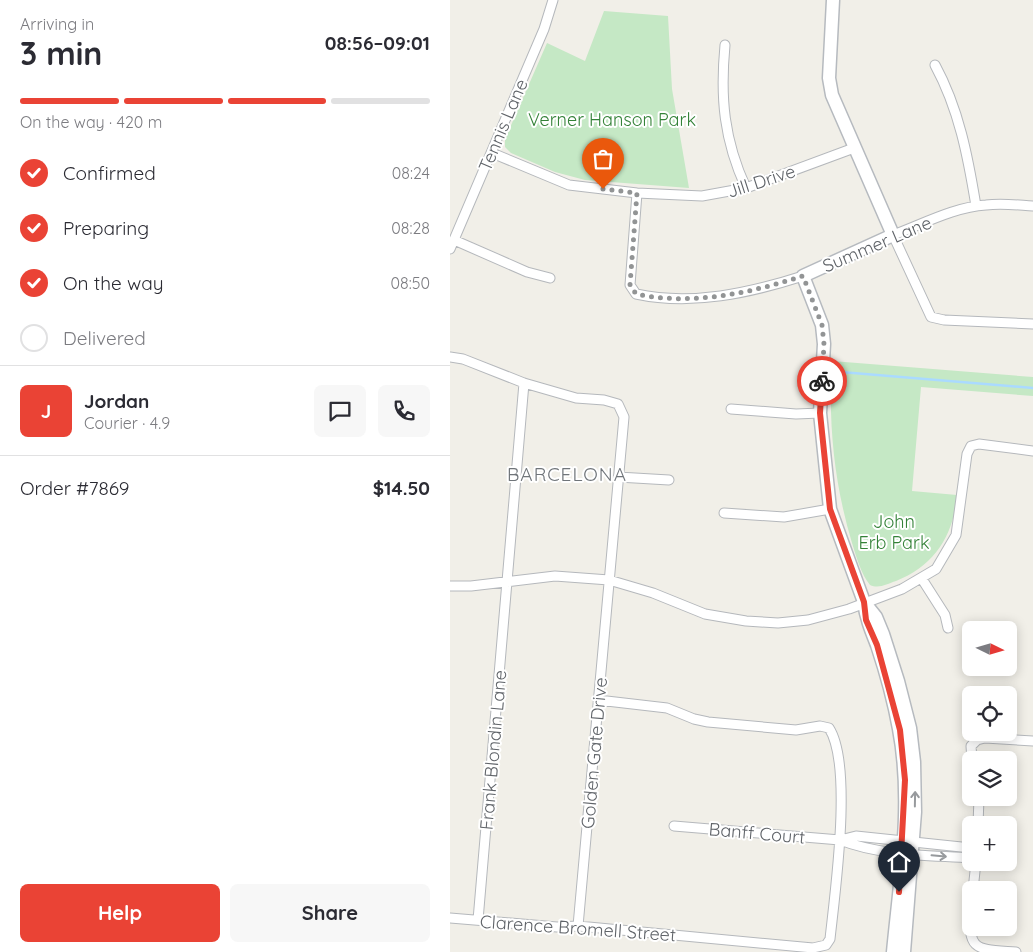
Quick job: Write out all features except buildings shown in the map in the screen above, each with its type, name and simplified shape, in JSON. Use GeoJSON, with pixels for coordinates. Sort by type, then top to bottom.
{"type":"FeatureCollection","features":[{"type":"Feature","properties":{"kind":"street","name":"Tennis Lane"},"geometry":{"type":"LineString","coordinates":[[450,249],[544,28],[553,0]]}},
{"type":"Feature","properties":{"kind":"street"},"geometry":{"type":"LineString","coordinates":[[833,0],[829,78],[832,95],[931,317],[944,320],[1033,324]]}},
{"type":"Feature","properties":{"kind":"street"},"geometry":{"type":"LineString","coordinates":[[725,45],[722,100],[724,125],[746,188]]}},
{"type":"Feature","properties":{"kind":"street"},"geometry":{"type":"LineString","coordinates":[[935,65],[945,83],[967,153],[976,206]]}},
{"type":"Feature","properties":{"kind":"street","name":"Jill Drive"},"geometry":{"type":"LineString","coordinates":[[492,153],[570,185],[637,193],[702,196],[746,188],[854,148]]}},
{"type":"Feature","properties":{"kind":"street","name":"Summer Lane"},"geometry":{"type":"LineString","coordinates":[[637,193],[630,285],[634,292],[643,295],[704,298],[776,285],[803,276],[893,235],[959,210],[976,206],[1002,204],[1033,206]]}},
{"type":"Feature","properties":{"kind":"street"},"geometry":{"type":"LineString","coordinates":[[454,240],[527,272],[550,278]]}},
{"type":"Feature","properties":{"kind":"street"},"geometry":{"type":"LineString","coordinates":[[803,276],[822,325],[824,344],[820,413],[830,509],[864,602],[876,617],[883,634],[910,728],[915,781],[894,952]]}},
{"type":"Feature","properties":{"kind":"street"},"geometry":{"type":"LineString","coordinates":[[450,357],[463,359],[524,383]]}},
{"type":"Feature","properties":{"kind":"street","name":"Golden Gate Drive"},"geometry":{"type":"LineString","coordinates":[[524,383],[576,398],[604,400],[618,404],[624,417],[578,926]]}},
{"type":"Feature","properties":{"kind":"street","name":"Frank Blondin Lane"},"geometry":{"type":"LineString","coordinates":[[478,920],[524,383]]}},
{"type":"Feature","properties":{"kind":"street"},"geometry":{"type":"LineString","coordinates":[[731,408],[796,414],[820,413]]}},
{"type":"Feature","properties":{"kind":"street"},"geometry":{"type":"LineString","coordinates":[[450,586],[471,586],[508,580],[555,576],[609,580],[653,593],[705,614],[746,621],[778,623],[808,620],[849,609],[922,579],[936,569],[956,535],[968,449],[974,444],[1033,451]]}},
{"type":"Feature","properties":{"kind":"street"},"geometry":{"type":"LineString","coordinates":[[618,477],[669,480]]}},
{"type":"Feature","properties":{"kind":"street"},"geometry":{"type":"LineString","coordinates":[[724,513],[784,517],[830,509]]}},
{"type":"Feature","properties":{"kind":"street"},"geometry":{"type":"LineString","coordinates":[[922,579],[945,614],[948,628]]}},
{"type":"Feature","properties":{"kind":"street"},"geometry":{"type":"LineString","coordinates":[[598,700],[667,708],[694,719],[708,722],[796,730],[820,726],[829,728],[835,737],[839,751],[840,840]]}},
{"type":"Feature","properties":{"kind":"street"},"geometry":{"type":"LineString","coordinates":[[970,751],[974,742],[984,738],[1033,741]]}},
{"type":"Feature","properties":{"kind":"street","name":"Banff Court"},"geometry":{"type":"LineString","coordinates":[[674,826],[840,840],[856,836],[907,848]]}},
{"type":"Feature","properties":{"kind":"street","name":"Clarence Bromell Street"},"geometry":{"type":"LineString","coordinates":[[450,918],[557,927],[578,926],[813,948],[826,945],[830,938],[840,840]]}},
{"type":"Feature","properties":{"kind":"street"},"geometry":{"type":"LineString","coordinates":[[907,848],[962,848]]}},
{"type":"Feature","properties":{"kind":"street"},"geometry":{"type":"LineString","coordinates":[[907,848],[962,857]]}},
{"type":"Feature","properties":{"kind":"street"},"geometry":{"type":"LineString","coordinates":[[904,952],[907,848]]}},
{"type":"Feature","properties":{"kind":"street"},"geometry":{"type":"LineString","coordinates":[[970,936],[977,946],[986,950],[1016,952]]}},
{"type":"Feature","properties":{"kind":"green space","name":"Verner Hanson Park"},"geometry":{"type":"Polygon","coordinates":[[[604,11],[668,16],[672,89],[689,188],[585,180],[555,172],[511,153],[505,147],[505,139],[547,43],[585,61],[604,11]]]}},
{"type":"Feature","properties":{"kind":"green space","name":"John Erb Park"},"geometry":{"type":"Polygon","coordinates":[[[832,361],[1033,377],[1033,396],[921,387],[912,491],[957,495],[955,510],[946,536],[931,558],[909,575],[883,586],[870,585],[864,576],[855,554],[841,498],[832,430],[832,361]]]}},
{"type":"Feature","properties":{"kind":"waterway"},"geometry":{"type":"LineString","coordinates":[[841,372],[1033,388]]}},
{"type":"Feature","properties":{"kind":"way so far"},"geometry":{"type":"LineString","coordinates":[[603,189],[637,193],[630,285],[636,294],[704,298],[726,296],[776,285],[803,276],[822,325],[824,344],[822,381]]}},
{"type":"Feature","properties":{"kind":"district","name":"BARCELONA"},"geometry":{"type":"Point","coordinates":[567,474]}},
{"type":"Feature","properties":{"kind":"route"},"geometry":{"type":"LineString","coordinates":[[822,381],[820,413],[830,509],[864,602],[866,620],[877,645],[900,730],[905,780],[899,892]]}}]}
